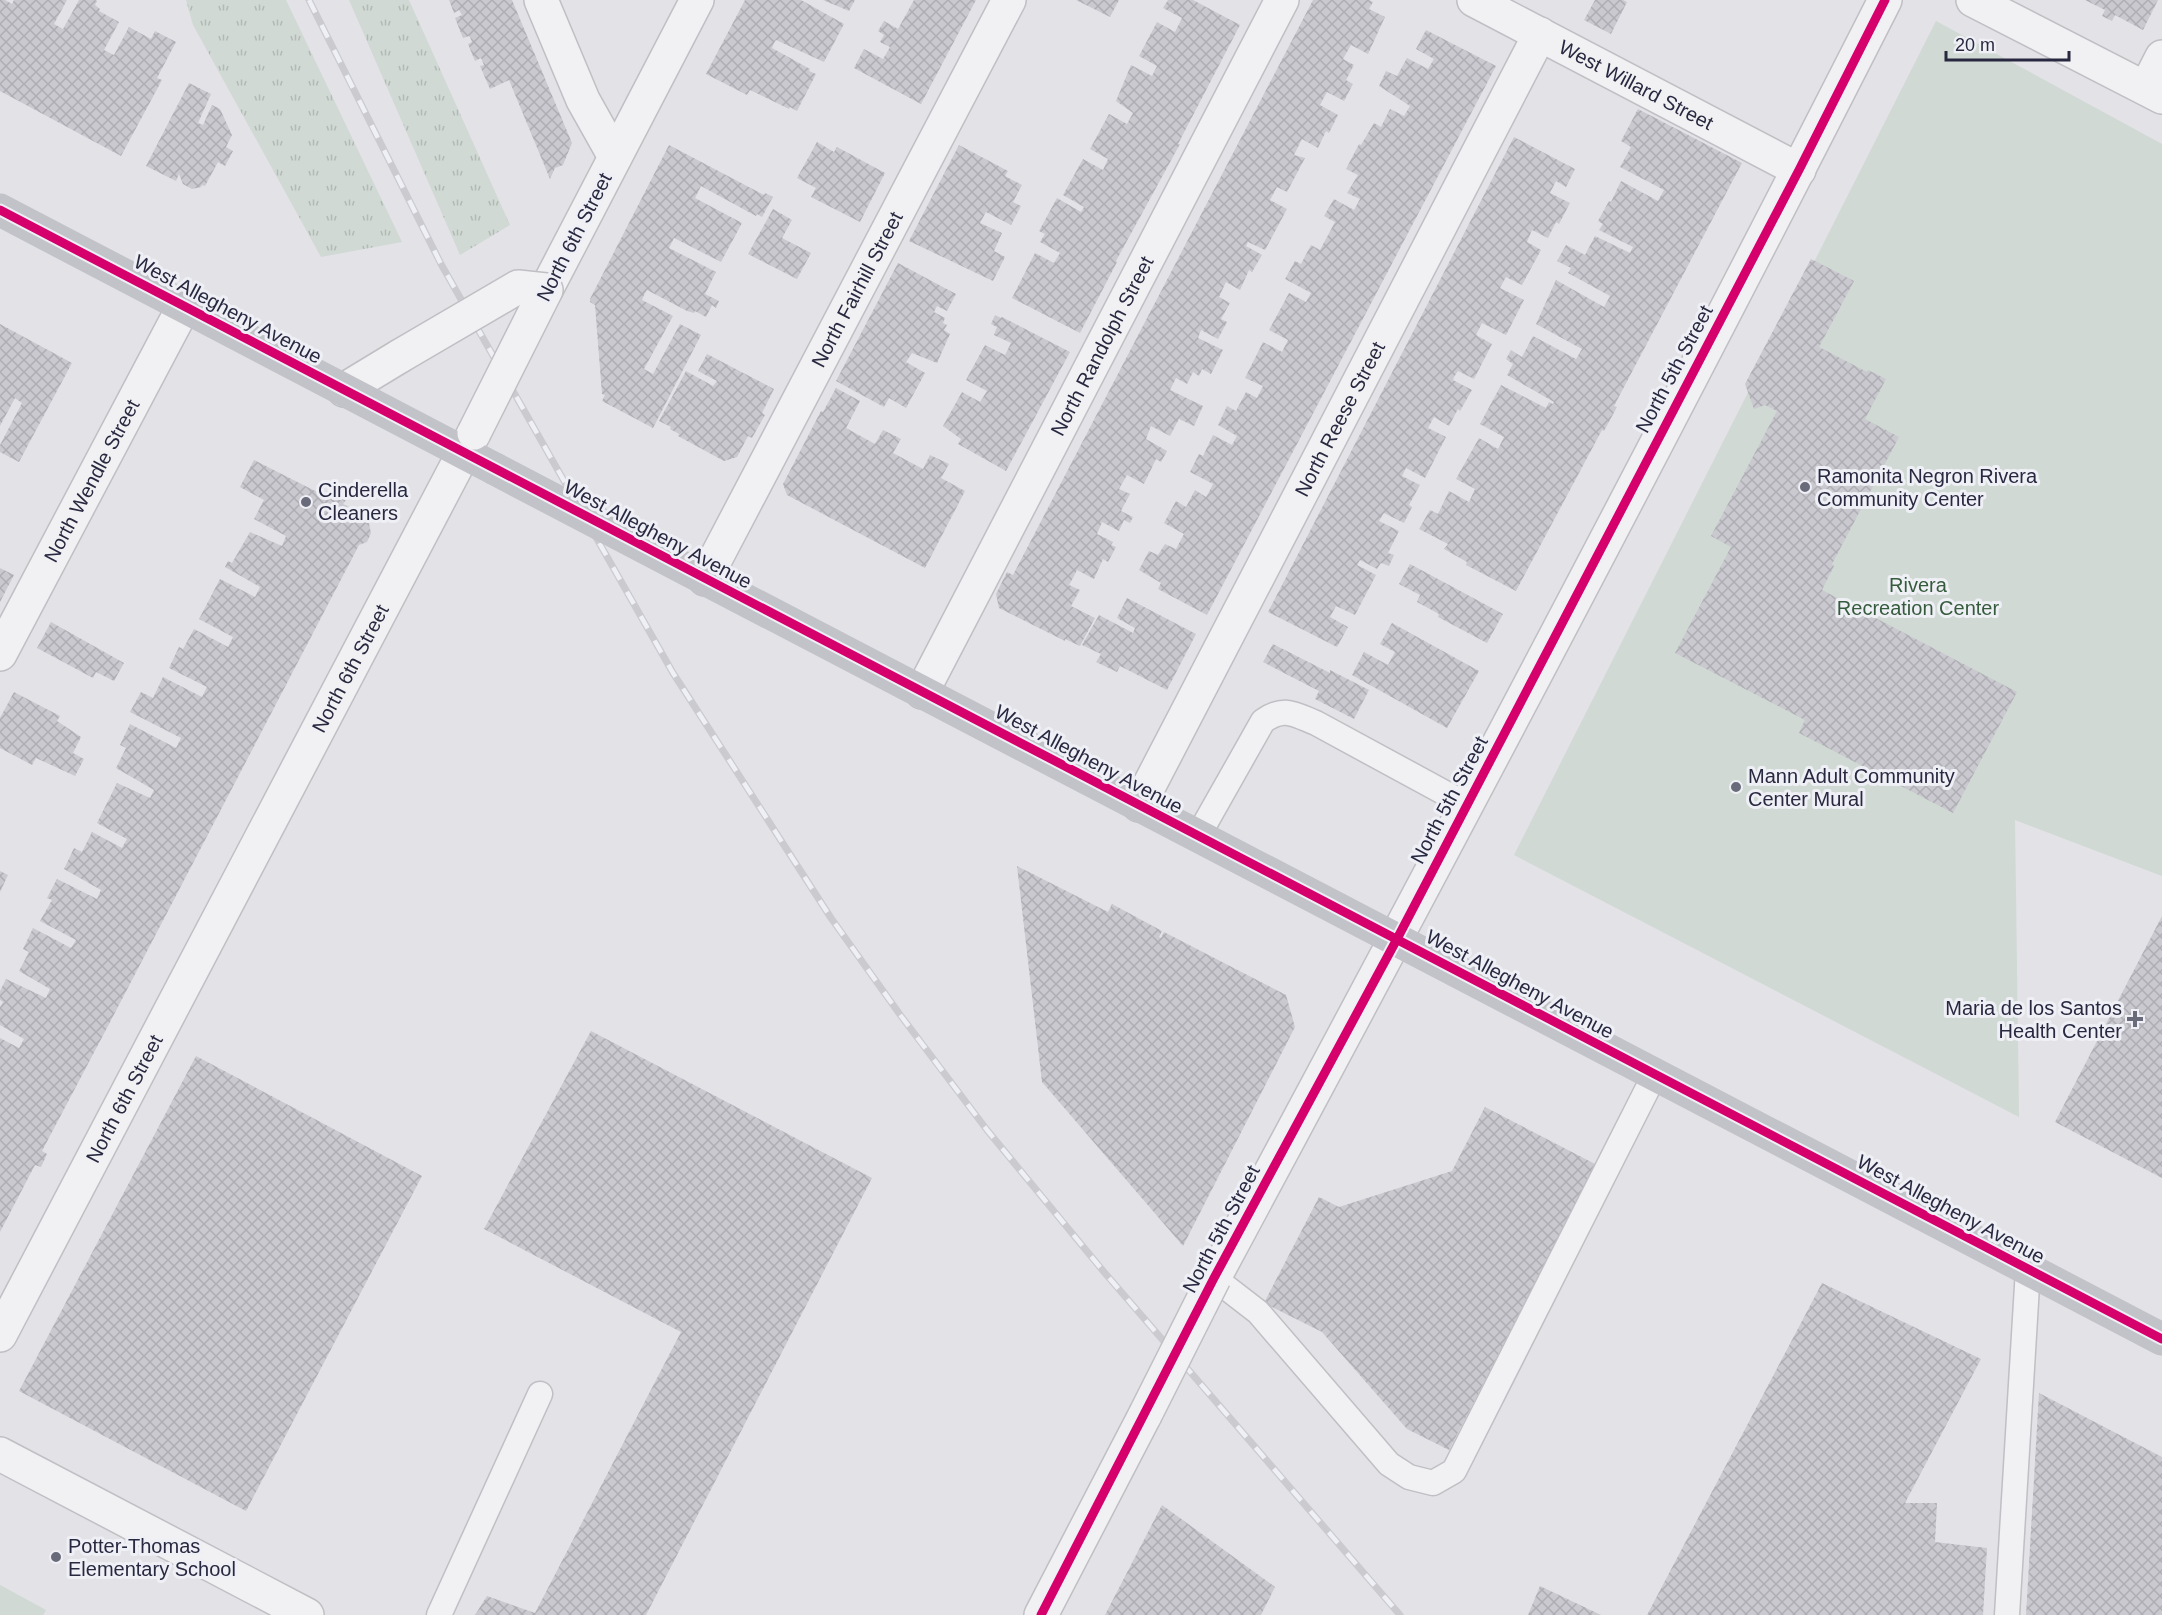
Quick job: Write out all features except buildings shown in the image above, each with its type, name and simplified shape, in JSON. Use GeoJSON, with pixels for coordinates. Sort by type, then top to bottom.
{"type":"FeatureCollection","features":[{"type":"Feature","properties":{"kind":"main road","name":"West Allegheny Avenue"},"geometry":{"type":"LineString","coordinates":[[0,210],[344,390],[469,443],[495,469],[2162,1339]]}},
{"type":"Feature","properties":{"kind":"street"},"geometry":{"type":"LineString","coordinates":[[541,0],[582,100],[615,157]]}},
{"type":"Feature","properties":{"kind":"street","name":"North 6th Street"},"geometry":{"type":"LineString","coordinates":[[0,1335],[469,443],[697,0]]}},
{"type":"Feature","properties":{"kind":"street","name":"North Fairhill Street"},"geometry":{"type":"LineString","coordinates":[[705,579],[1009,0]]}},
{"type":"Feature","properties":{"kind":"street","name":"North Randolph Street"},"geometry":{"type":"LineString","coordinates":[[922,692],[1282,0]]}},
{"type":"Feature","properties":{"kind":"street","name":"West Willard Street"},"geometry":{"type":"LineString","coordinates":[[1474,0],[1798,170]]}},
{"type":"Feature","properties":{"kind":"street","name":"North 5th Street"},"geometry":{"type":"LineString","coordinates":[[1041,1615],[1214,1278],[1467,806],[1885,0]]}},
{"type":"Feature","properties":{"kind":"street"},"geometry":{"type":"LineString","coordinates":[[1973,0],[2154,92],[2162,57]]}},
{"type":"Feature","properties":{"kind":"street","name":"North Reese Street"},"geometry":{"type":"LineString","coordinates":[[1138,805],[1540,34]]}},
{"type":"Feature","properties":{"kind":"street"},"geometry":{"type":"LineString","coordinates":[[344,390],[518,287],[546,290]]}},
{"type":"Feature","properties":{"kind":"street","name":"North Wendle Street"},"geometry":{"type":"LineString","coordinates":[[0,654],[184,306]]}},
{"type":"Feature","properties":{"kind":"street"},"geometry":{"type":"LineString","coordinates":[[0,1454],[307,1615]]}},
{"type":"Feature","properties":{"kind":"lane"},"geometry":{"type":"LineString","coordinates":[[1198,836],[1263,721],[1275,713],[1290,713],[1316,723],[1467,806]]}},
{"type":"Feature","properties":{"kind":"lane"},"geometry":{"type":"LineString","coordinates":[[1214,1278],[1258,1312],[1389,1464],[1409,1477],[1433,1483],[1454,1471],[1655,1074]]}},
{"type":"Feature","properties":{"kind":"lane"},"geometry":{"type":"LineString","coordinates":[[2007,1615],[2028,1269]]}},
{"type":"Feature","properties":{"kind":"lane"},"geometry":{"type":"LineString","coordinates":[[439,1615],[540,1394]]}},
{"type":"Feature","properties":{"kind":"green space"},"geometry":{"type":"Polygon","coordinates":[[[186,0],[286,0],[402,242],[321,257],[193,25],[186,0]]]}},
{"type":"Feature","properties":{"kind":"green space"},"geometry":{"type":"Polygon","coordinates":[[[349,0],[409,0],[510,225],[460,255],[349,0]]]}},
{"type":"Feature","properties":{"kind":"green space","name":"Rivera Recreation Center"},"geometry":{"type":"Polygon","coordinates":[[[1936,21],[2162,144],[2162,876],[2015,820],[2019,1117],[1514,855],[1936,21]]]}},
{"type":"Feature","properties":{"kind":"green space"},"geometry":{"type":"Polygon","coordinates":[[[0,1585],[46,1610],[43,1615],[0,1615],[0,1585]]]}},
{"type":"Feature","properties":{"kind":"railway"},"geometry":{"type":"LineString","coordinates":[[309,0],[441,264],[673,673],[831,918],[987,1130],[1104,1272],[1400,1615]]}},
{"type":"Feature","properties":{"kind":"cycle path"},"geometry":{"type":"LineString","coordinates":[[1041,1615],[1214,1278],[1397,939],[1799,170],[1885,0]]}},
{"type":"Feature","properties":{"kind":"cycle path"},"geometry":{"type":"LineString","coordinates":[[0,210],[2162,1339]]}},
{"type":"Feature","properties":{"kind":"place","name":"Ramonita Negron Rivera Community Center"},"geometry":{"type":"Point","coordinates":[1805,487]}},
{"type":"Feature","properties":{"kind":"place","name":"Cinderella Cleaners"},"geometry":{"type":"Point","coordinates":[306,502]}},
{"type":"Feature","properties":{"kind":"place","name":"Mann Adult Community Center Mural"},"geometry":{"type":"Point","coordinates":[1736,787]}},
{"type":"Feature","properties":{"kind":"place","name":"Maria de los Santos Health Center"},"geometry":{"type":"Point","coordinates":[2135,1019]}},
{"type":"Feature","properties":{"kind":"place","name":"Potter-Thomas Elementary School"},"geometry":{"type":"Point","coordinates":[56,1557]}}]}
